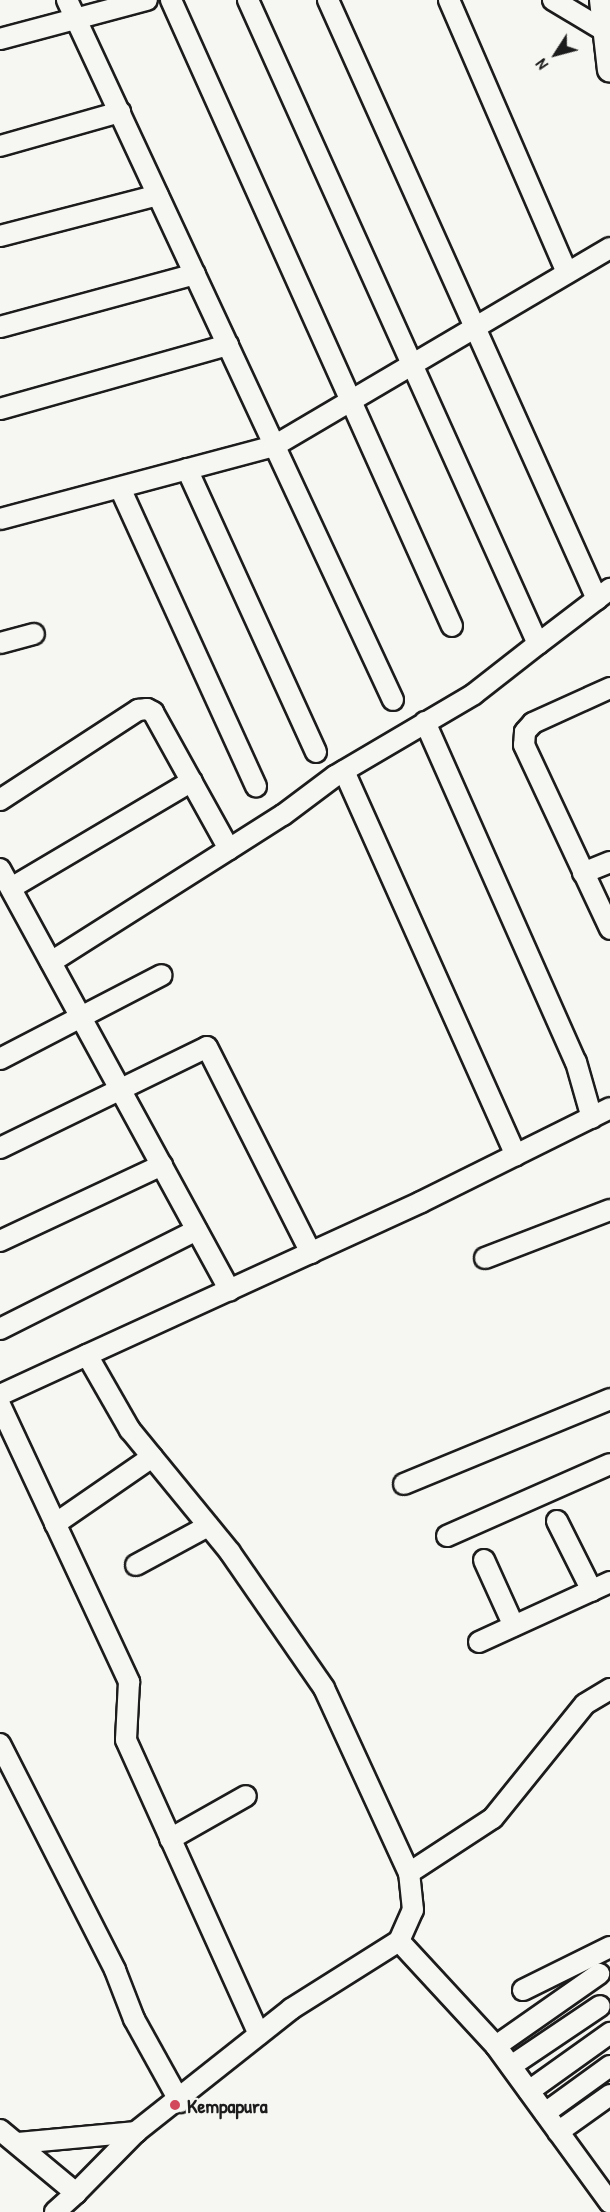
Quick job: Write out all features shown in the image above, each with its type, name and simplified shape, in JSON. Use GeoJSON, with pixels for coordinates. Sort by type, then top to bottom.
{"type":"FeatureCollection","features":[{"type":"Feature","properties":{"kind":"street"},"geometry":{"type":"LineString","coordinates":[[67,0],[393,700]]}},
{"type":"Feature","properties":{"kind":"street"},"geometry":{"type":"LineString","coordinates":[[0,39],[147,0]]}},
{"type":"Feature","properties":{"kind":"street"},"geometry":{"type":"LineString","coordinates":[[171,0],[452,626]]}},
{"type":"Feature","properties":{"kind":"street"},"geometry":{"type":"LineString","coordinates":[[248,0],[538,644]]}},
{"type":"Feature","properties":{"kind":"street"},"geometry":{"type":"LineString","coordinates":[[51,962],[229,849],[344,771],[474,694],[604,594],[475,327],[328,0]]}},
{"type":"Feature","properties":{"kind":"street"},"geometry":{"type":"LineString","coordinates":[[449,0],[567,273]]}},
{"type":"Feature","properties":{"kind":"street"},"geometry":{"type":"LineString","coordinates":[[553,0],[607,33]]}},
{"type":"Feature","properties":{"kind":"street"},"geometry":{"type":"LineString","coordinates":[[602,0],[610,70]]}},
{"type":"Feature","properties":{"kind":"street"},"geometry":{"type":"LineString","coordinates":[[0,146],[120,112]]}},
{"type":"Feature","properties":{"kind":"street"},"geometry":{"type":"LineString","coordinates":[[0,237],[158,195]]}},
{"type":"Feature","properties":{"kind":"street"},"geometry":{"type":"LineString","coordinates":[[0,519],[274,446],[411,363],[610,248]]}},
{"type":"Feature","properties":{"kind":"street"},"geometry":{"type":"LineString","coordinates":[[0,327],[195,274]]}},
{"type":"Feature","properties":{"kind":"street"},"geometry":{"type":"LineString","coordinates":[[0,409],[228,345]]}},
{"type":"Feature","properties":{"kind":"street"},"geometry":{"type":"LineString","coordinates":[[188,469],[316,752]]}},
{"type":"Feature","properties":{"kind":"street"},"geometry":{"type":"LineString","coordinates":[[120,488],[256,787]]}},
{"type":"Feature","properties":{"kind":"street"},"geometry":{"type":"LineString","coordinates":[[0,643],[34,634]]}},
{"type":"Feature","properties":{"kind":"street"},"geometry":{"type":"LineString","coordinates":[[610,688],[543,716],[525,732],[525,745],[610,929]]}},
{"type":"Feature","properties":{"kind":"street"},"geometry":{"type":"LineString","coordinates":[[0,800],[138,710],[153,712],[229,849]]}},
{"type":"Feature","properties":{"kind":"street"},"geometry":{"type":"LineString","coordinates":[[425,722],[576,1062],[592,1118]]}},
{"type":"Feature","properties":{"kind":"street"},"geometry":{"type":"LineString","coordinates":[[344,771],[516,1155]]}},
{"type":"Feature","properties":{"kind":"street"},"geometry":{"type":"LineString","coordinates":[[11,888],[192,781]]}},
{"type":"Feature","properties":{"kind":"street"},"geometry":{"type":"LineString","coordinates":[[583,873],[610,862]]}},
{"type":"Feature","properties":{"kind":"street"},"geometry":{"type":"LineString","coordinates":[[0,869],[230,1290]]}},
{"type":"Feature","properties":{"kind":"street"},"geometry":{"type":"LineString","coordinates":[[0,1059],[162,975]]}},
{"type":"Feature","properties":{"kind":"street"},"geometry":{"type":"LineString","coordinates":[[0,1148],[121,1091],[207,1047],[311,1253]]}},
{"type":"Feature","properties":{"kind":"street"},"geometry":{"type":"LineString","coordinates":[[0,1395],[311,1253],[592,1118],[610,1107]]}},
{"type":"Feature","properties":{"kind":"street"},"geometry":{"type":"LineString","coordinates":[[0,1240],[162,1165]]}},
{"type":"Feature","properties":{"kind":"street"},"geometry":{"type":"LineString","coordinates":[[484,1258],[610,1210]]}},
{"type":"Feature","properties":{"kind":"street"},"geometry":{"type":"LineString","coordinates":[[0,1329],[197,1230]]}},
{"type":"Feature","properties":{"kind":"street"},"geometry":{"type":"LineString","coordinates":[[56,2212],[136,2132],[180,2102],[259,2034],[291,2009],[399,1941],[413,1910],[409,1873],[324,1688],[208,1526],[130,1430],[87,1355]]}},
{"type":"Feature","properties":{"kind":"street"},"geometry":{"type":"LineString","coordinates":[[404,1484],[610,1399]]}},
{"type":"Feature","properties":{"kind":"street"},"geometry":{"type":"LineString","coordinates":[[0,1405],[129,1682],[126,1740],[259,2034]]}},
{"type":"Feature","properties":{"kind":"street"},"geometry":{"type":"LineString","coordinates":[[55,1524],[152,1456]]}},
{"type":"Feature","properties":{"kind":"street"},"geometry":{"type":"LineString","coordinates":[[447,1536],[610,1464]]}},
{"type":"Feature","properties":{"kind":"street"},"geometry":{"type":"LineString","coordinates":[[479,1642],[601,1586],[557,1521]]}},
{"type":"Feature","properties":{"kind":"street"},"geometry":{"type":"LineString","coordinates":[[136,1565],[208,1526]]}},
{"type":"Feature","properties":{"kind":"street"},"geometry":{"type":"LineString","coordinates":[[484,1560],[514,1626]]}},
{"type":"Feature","properties":{"kind":"street"},"geometry":{"type":"LineString","coordinates":[[409,1873],[493,1818],[585,1704],[610,1689]]}},
{"type":"Feature","properties":{"kind":"street"},"geometry":{"type":"LineString","coordinates":[[0,1744],[115,1970],[134,2019],[180,2102]]}},
{"type":"Feature","properties":{"kind":"street"},"geometry":{"type":"LineString","coordinates":[[170,1839],[246,1796]]}},
{"type":"Feature","properties":{"kind":"street"},"geometry":{"type":"LineString","coordinates":[[399,1941],[496,2046],[610,2203]]}},
{"type":"Feature","properties":{"kind":"street"},"geometry":{"type":"LineString","coordinates":[[524,1990],[610,1947]]}},
{"type":"Feature","properties":{"kind":"street"},"geometry":{"type":"LineString","coordinates":[[496,2046],[599,1974]]}},
{"type":"Feature","properties":{"kind":"street"},"geometry":{"type":"LineString","coordinates":[[511,2066],[600,2006]]}},
{"type":"Feature","properties":{"kind":"street"},"geometry":{"type":"LineString","coordinates":[[529,2091],[610,2032]]}},
{"type":"Feature","properties":{"kind":"street"},"geometry":{"type":"LineString","coordinates":[[545,2113],[610,2066]]}},
{"type":"Feature","properties":{"kind":"street"},"geometry":{"type":"LineString","coordinates":[[558,2132],[610,2095]]}},
{"type":"Feature","properties":{"kind":"street"},"geometry":{"type":"LineString","coordinates":[[0,2130],[76,2193]]}},
{"type":"Feature","properties":{"kind":"street"},"geometry":{"type":"LineString","coordinates":[[18,2143],[136,2132]]}},
{"type":"Feature","properties":{"kind":"place","name":"Kempapura"},"geometry":{"type":"Point","coordinates":[175,2105]}}]}
